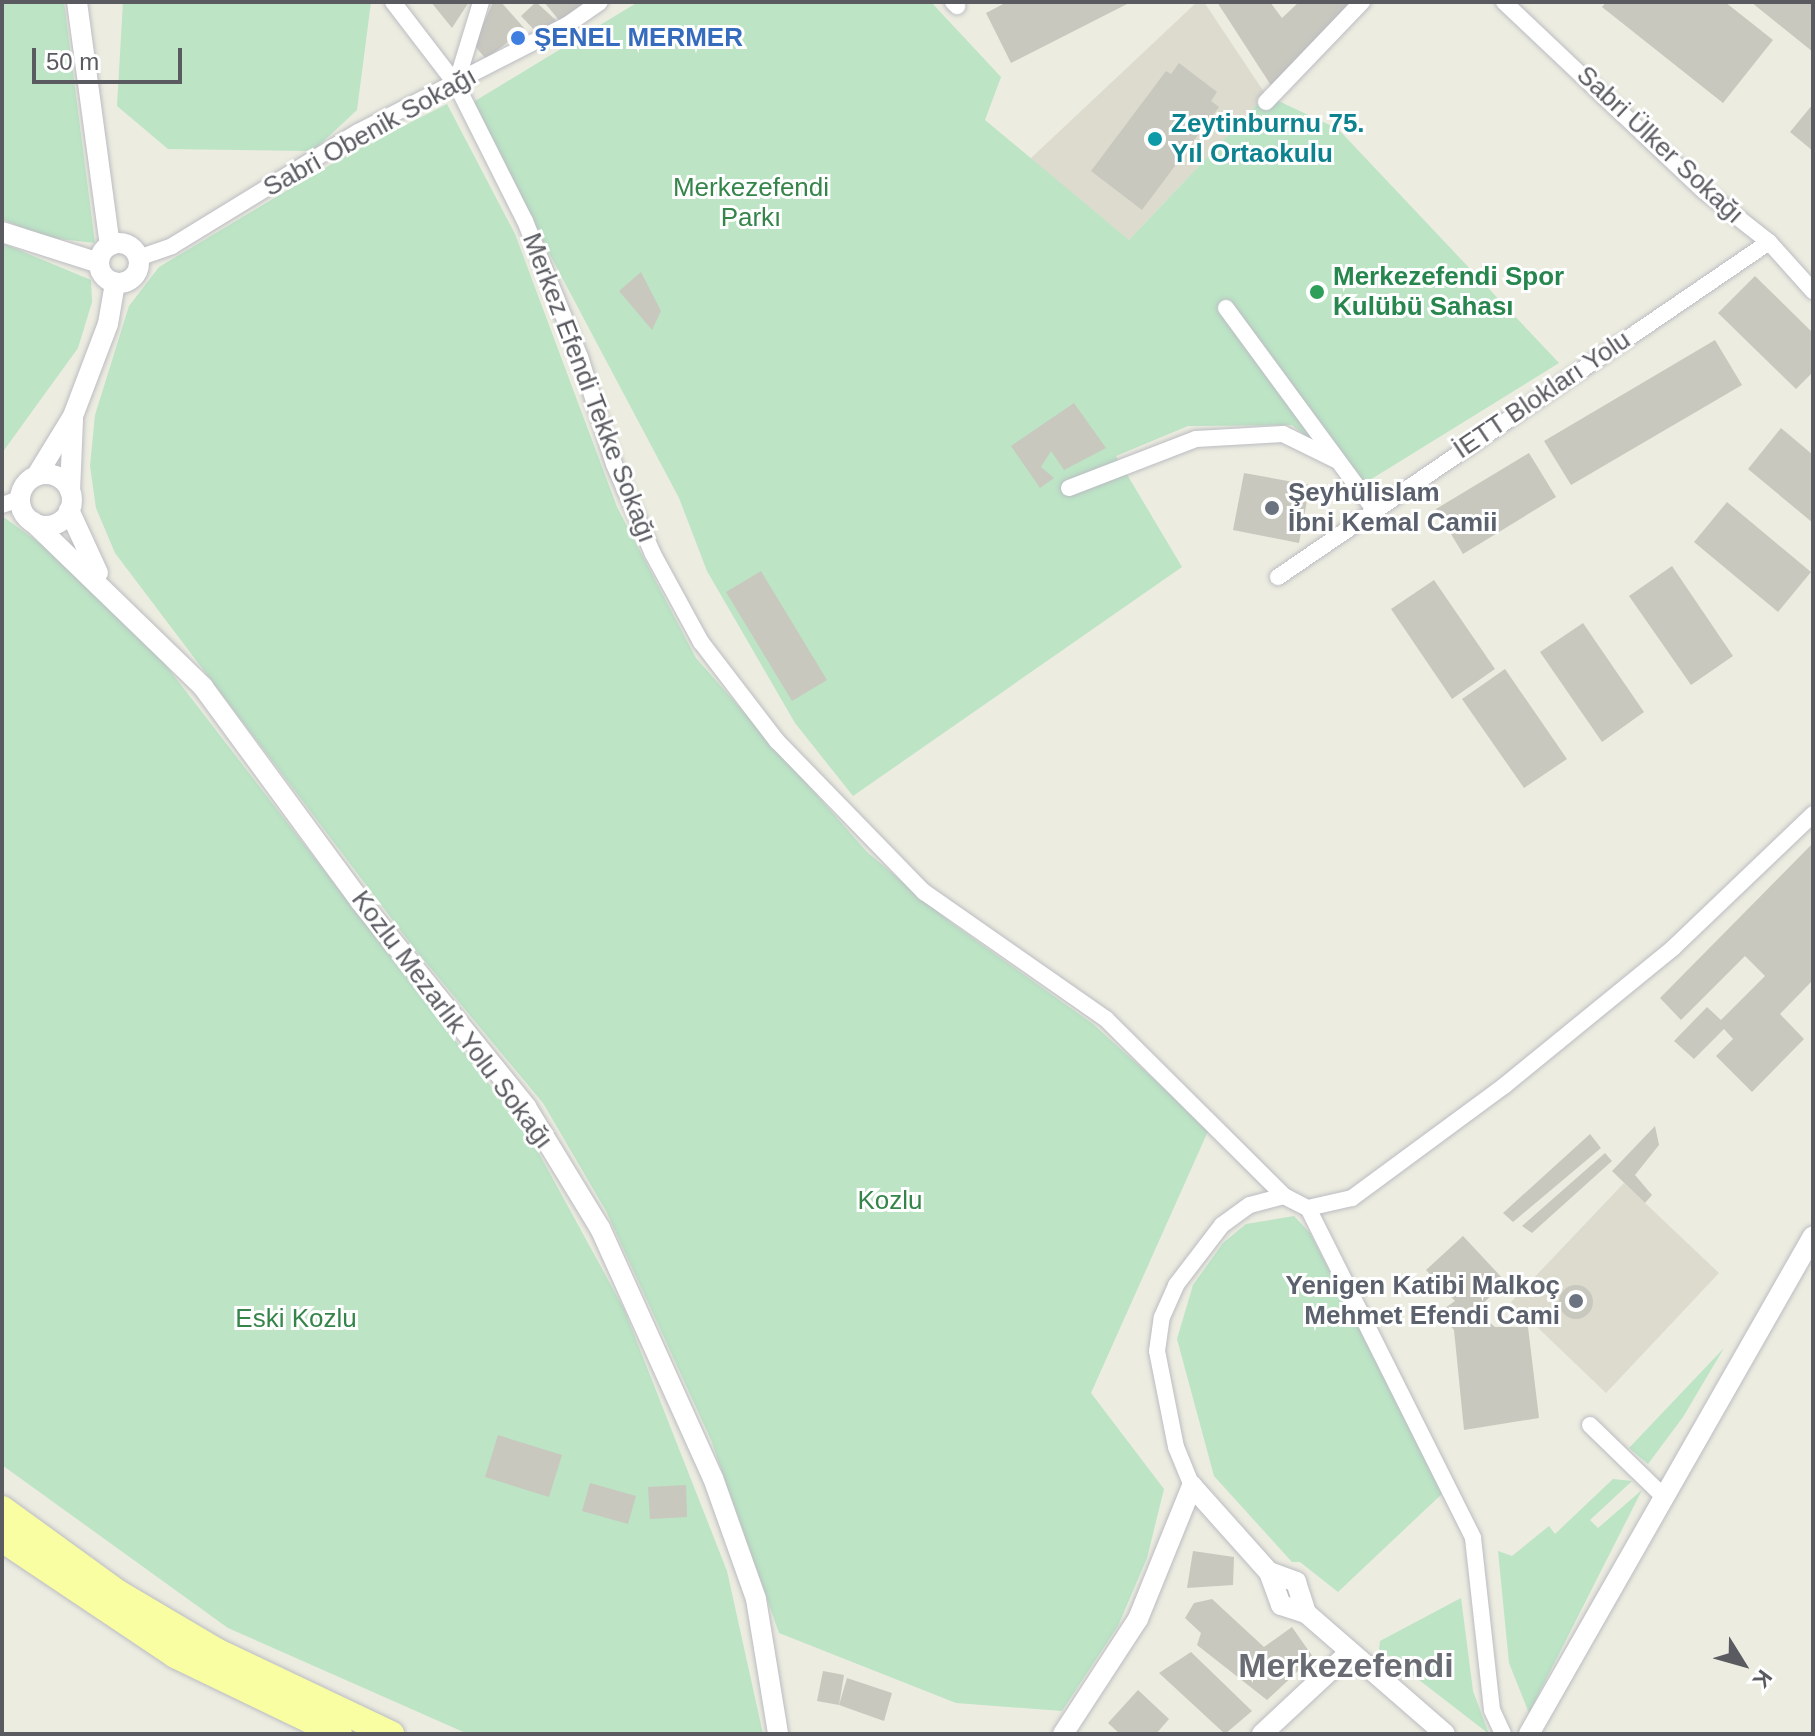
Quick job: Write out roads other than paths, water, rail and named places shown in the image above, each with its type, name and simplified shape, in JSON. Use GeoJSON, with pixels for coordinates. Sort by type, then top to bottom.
{"type":"FeatureCollection","features":[{"type":"Feature","properties":{"kind":"main road"},"geometry":{"type":"LineString","coordinates":[[2,1509],[118,1593],[216,1651],[391,1734]]}},
{"type":"Feature","properties":{"kind":"main road"},"geometry":{"type":"LineString","coordinates":[[2,1539],[175,1655],[339,1734]]}},
{"type":"Feature","properties":{"kind":"street"},"geometry":{"type":"LineString","coordinates":[[77,2],[104,254],[115,283],[108,324],[73,416],[37,475],[11,502],[106,587]]}},
{"type":"Feature","properties":{"kind":"street","name":"Merkez Efendi Tekke Sokağı"},"geometry":{"type":"LineString","coordinates":[[393,2],[456,84],[525,221],[653,554],[701,642],[777,741],[902,871],[1106,1019],[1284,1196],[1308,1208]]}},
{"type":"Feature","properties":{"kind":"street"},"geometry":{"type":"LineString","coordinates":[[456,84],[481,2]]}},
{"type":"Feature","properties":{"kind":"street","name":"Sabri Obenik Sokağı"},"geometry":{"type":"LineString","coordinates":[[138,258],[172,246],[358,132],[456,84],[600,2]]}},
{"type":"Feature","properties":{"kind":"street"},"geometry":{"type":"LineString","coordinates":[[1266,102],[1362,2]]}},
{"type":"Feature","properties":{"kind":"street","name":"Sabri Ülker Sokağı"},"geometry":{"type":"LineString","coordinates":[[1504,2],[1704,191],[1769,242],[1813,291]]}},
{"type":"Feature","properties":{"kind":"street"},"geometry":{"type":"LineString","coordinates":[[2,232],[104,254],[129,246],[138,258],[133,278],[115,283]]}},
{"type":"Feature","properties":{"kind":"street","name":"İETT Blokları Yolu"},"geometry":{"type":"LineString","coordinates":[[1278,577],[1351,532],[1373,508],[1769,242]]}},
{"type":"Feature","properties":{"kind":"street"},"geometry":{"type":"LineString","coordinates":[[1226,308],[1373,508]]}},
{"type":"Feature","properties":{"kind":"street"},"geometry":{"type":"LineString","coordinates":[[33,522],[50,525],[70,501],[73,416]]}},
{"type":"Feature","properties":{"kind":"street"},"geometry":{"type":"LineString","coordinates":[[1069,488],[1196,439],[1283,434],[1336,460]]}},
{"type":"Feature","properties":{"kind":"street"},"geometry":{"type":"LineString","coordinates":[[37,475],[61,478],[106,587]]}},
{"type":"Feature","properties":{"kind":"street","name":"Kozlu Mezarlık Yolu Sokağı"},"geometry":{"type":"LineString","coordinates":[[106,587],[203,687],[360,901],[526,1107],[600,1228],[713,1478],[756,1599],[778,1734]]}},
{"type":"Feature","properties":{"kind":"street"},"geometry":{"type":"LineString","coordinates":[[1503,1734],[1492,1710],[1468,1526],[1308,1208],[1352,1198],[1504,1086],[1673,948],[1813,814]]}},
{"type":"Feature","properties":{"kind":"street"},"geometry":{"type":"LineString","coordinates":[[1284,1196],[1250,1205],[1222,1225],[1176,1285],[1162,1317],[1157,1351],[1176,1447],[1192,1486],[1269,1572],[1281,1605],[1306,1613],[1445,1734]]}},
{"type":"Feature","properties":{"kind":"street"},"geometry":{"type":"LineString","coordinates":[[1529,1734],[1813,1236]]}},
{"type":"Feature","properties":{"kind":"street"},"geometry":{"type":"LineString","coordinates":[[1590,1425],[1664,1497]]}},
{"type":"Feature","properties":{"kind":"street"},"geometry":{"type":"LineString","coordinates":[[1063,1734],[1138,1619],[1192,1486]]}},
{"type":"Feature","properties":{"kind":"street"},"geometry":{"type":"LineString","coordinates":[[1265,1733],[1350,1652]]}},
{"type":"Feature","properties":{"kind":"place","name":"ŞENEL MERMER"},"geometry":{"type":"Point","coordinates":[518,38]}},
{"type":"Feature","properties":{"kind":"place","name":"Zeytinburnu 75. Yıl Ortaokulu"},"geometry":{"type":"Point","coordinates":[1155,139]}},
{"type":"Feature","properties":{"kind":"place","name":"Merkezefendi Spor Kulübü Sahası"},"geometry":{"type":"Point","coordinates":[1317,292]}},
{"type":"Feature","properties":{"kind":"place","name":"Şeyhülislam İbni Kemal Camii"},"geometry":{"type":"Point","coordinates":[1272,508]}},
{"type":"Feature","properties":{"kind":"place","name":"Yenigen Katibi Malkoç Mehmet Efendi Cami"},"geometry":{"type":"Point","coordinates":[1576,1301]}},
{"type":"Feature","properties":{"kind":"district","name":"Merkezefendi"},"geometry":{"type":"Point","coordinates":[1346,1666]}},
{"type":"Feature","properties":{"kind":"park label","name":"Merkezefendi Parkı"},"geometry":{"type":"Point","coordinates":[751,203]}},
{"type":"Feature","properties":{"kind":"park label","name":"Kozlu"},"geometry":{"type":"Point","coordinates":[890,1201]}},
{"type":"Feature","properties":{"kind":"park label","name":"Eski Kozlu"},"geometry":{"type":"Point","coordinates":[296,1319]}}]}
